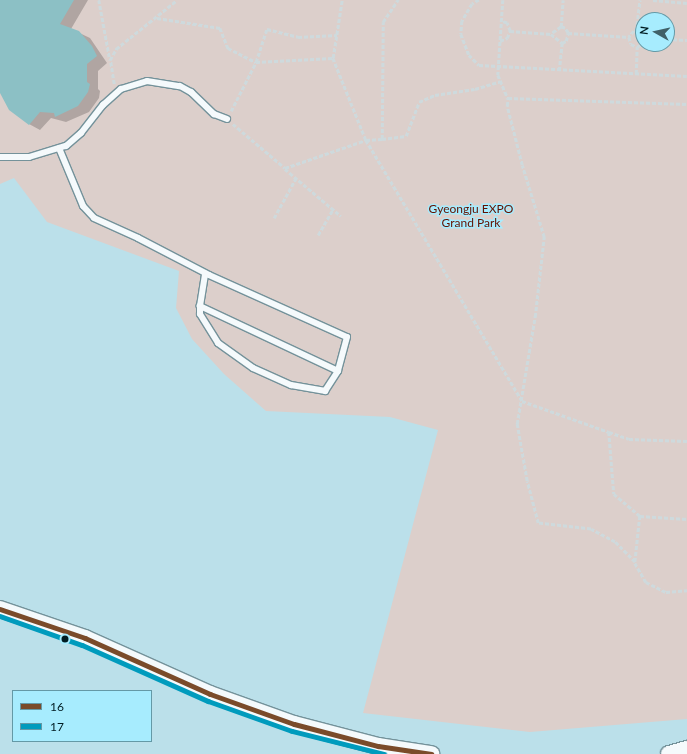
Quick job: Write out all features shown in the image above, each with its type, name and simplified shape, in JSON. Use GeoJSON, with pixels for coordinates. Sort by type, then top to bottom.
{"type":"FeatureCollection","features":[{"type":"Feature","properties":{"kind":"street"},"geometry":{"type":"LineString","coordinates":[[0,609],[85,638],[210,694],[294,724],[378,746],[431,754]]}},
{"type":"Feature","properties":{"kind":"street"},"geometry":{"type":"LineString","coordinates":[[670,754],[687,750]]}},
{"type":"Feature","properties":{"kind":"lane"},"geometry":{"type":"LineString","coordinates":[[0,157],[29,157],[59,148],[81,133],[103,105],[121,89],[141,82],[169,83],[191,92],[214,114],[227,119]]}},
{"type":"Feature","properties":{"kind":"lane"},"geometry":{"type":"LineString","coordinates":[[59,148],[83,206],[94,218],[205,273],[347,337],[338,371],[325,391],[291,385],[259,371],[218,343],[200,314],[205,273]]}},
{"type":"Feature","properties":{"kind":"lane"},"geometry":{"type":"LineString","coordinates":[[200,306],[338,371]]}},
{"type":"Feature","properties":{"kind":"path"},"geometry":{"type":"LineString","coordinates":[[99,0],[115,94]]}},
{"type":"Feature","properties":{"kind":"path"},"geometry":{"type":"LineString","coordinates":[[110,60],[116,49],[157,18],[177,0]]}},
{"type":"Feature","properties":{"kind":"path"},"geometry":{"type":"LineString","coordinates":[[342,0],[333,58],[366,140],[522,401],[629,439],[687,440]]}},
{"type":"Feature","properties":{"kind":"path"},"geometry":{"type":"LineString","coordinates":[[382,140],[383,22],[398,0]]}},
{"type":"Feature","properties":{"kind":"path"},"geometry":{"type":"LineString","coordinates":[[479,0],[472,4],[462,21],[462,34],[469,55],[479,65],[559,71],[687,76]]}},
{"type":"Feature","properties":{"kind":"path"},"geometry":{"type":"LineString","coordinates":[[503,0],[499,67],[501,81],[508,98],[507,106],[522,165],[544,237],[535,317],[517,424],[527,482],[538,523],[591,529],[615,542],[635,563],[646,582],[666,592],[687,590]]}},
{"type":"Feature","properties":{"kind":"path"},"geometry":{"type":"LineString","coordinates":[[561,28],[563,0]]}},
{"type":"Feature","properties":{"kind":"path"},"geometry":{"type":"LineString","coordinates":[[638,12],[640,0]]}},
{"type":"Feature","properties":{"kind":"path"},"geometry":{"type":"LineString","coordinates":[[653,0],[687,3]]}},
{"type":"Feature","properties":{"kind":"path"},"geometry":{"type":"LineString","coordinates":[[157,18],[220,28],[228,48],[256,62],[333,58]]}},
{"type":"Feature","properties":{"kind":"path"},"geometry":{"type":"LineString","coordinates":[[500,41],[507,38],[510,31],[507,23],[502,22]]}},
{"type":"Feature","properties":{"kind":"path"},"geometry":{"type":"LineString","coordinates":[[551,34],[561,28],[565,28],[568,33],[566,40],[562,43],[559,71]]}},
{"type":"Feature","properties":{"kind":"path"},"geometry":{"type":"LineString","coordinates":[[337,35],[298,37],[267,29],[256,62],[227,119],[341,216]]}},
{"type":"Feature","properties":{"kind":"path"},"geometry":{"type":"LineString","coordinates":[[510,31],[551,34],[562,43]]}},
{"type":"Feature","properties":{"kind":"path"},"geometry":{"type":"LineString","coordinates":[[568,33],[629,37],[635,32]]}},
{"type":"Feature","properties":{"kind":"path"},"geometry":{"type":"LineString","coordinates":[[629,37],[631,44],[635,46]]}},
{"type":"Feature","properties":{"kind":"path"},"geometry":{"type":"LineString","coordinates":[[675,39],[687,40]]}},
{"type":"Feature","properties":{"kind":"path"},"geometry":{"type":"LineString","coordinates":[[636,74],[637,52]]}},
{"type":"Feature","properties":{"kind":"path"},"geometry":{"type":"LineString","coordinates":[[285,168],[366,140],[382,140],[406,136],[419,102],[435,95],[474,89],[501,81]]}},
{"type":"Feature","properties":{"kind":"path"},"geometry":{"type":"LineString","coordinates":[[508,98],[687,104]]}},
{"type":"Feature","properties":{"kind":"path"},"geometry":{"type":"LineString","coordinates":[[274,218],[296,178]]}},
{"type":"Feature","properties":{"kind":"path"},"geometry":{"type":"LineString","coordinates":[[318,235],[333,209]]}},
{"type":"Feature","properties":{"kind":"path"},"geometry":{"type":"LineString","coordinates":[[609,432],[614,494],[640,516],[687,519]]}},
{"type":"Feature","properties":{"kind":"path"},"geometry":{"type":"LineString","coordinates":[[635,563],[640,516]]}},
{"type":"Feature","properties":{"kind":"green space","name":"Gyeongju EXPO Grand Park"},"geometry":{"type":"Polygon","coordinates":[[[0,0],[687,0],[687,719],[530,732],[363,713],[438,430],[390,417],[266,411],[224,374],[192,339],[176,308],[179,271],[47,222],[14,178],[0,184],[0,0]]]}},
{"type":"Feature","properties":{"kind":"building"},"geometry":{"type":"Polygon","coordinates":[[[0,0],[74,0],[60,24],[79,31],[92,46],[97,56],[87,64],[87,82],[90,84],[88,92],[78,106],[55,117],[54,113],[40,112],[29,125],[9,110],[0,93],[0,0]]]}},
{"type":"Feature","properties":{"kind":"transit line","name":"16"},"geometry":{"type":"LineString","coordinates":[[0,609],[85,638],[210,694],[294,724],[378,746],[431,754]]}},
{"type":"Feature","properties":{"kind":"transit line","name":"17"},"geometry":{"type":"LineString","coordinates":[[0,616],[82,645],[208,701],[292,731],[384,754]]}}]}
